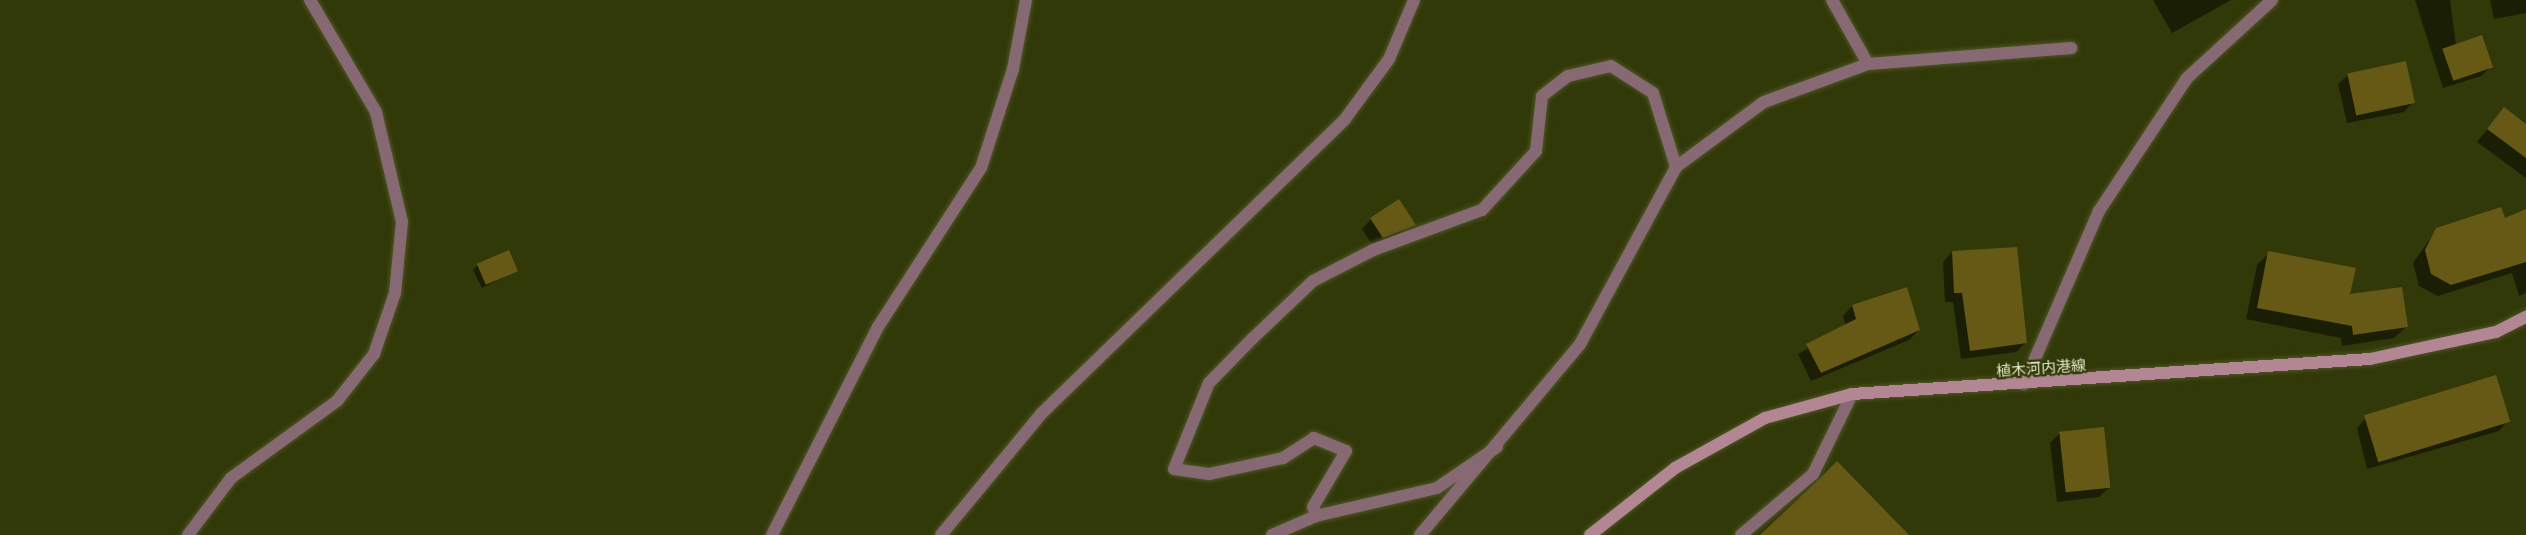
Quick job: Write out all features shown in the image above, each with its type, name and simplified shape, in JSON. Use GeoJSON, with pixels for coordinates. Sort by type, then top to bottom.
{"type":"FeatureCollection","features":[{"type":"Feature","properties":{"kind":"main road","name":"植木河内港線"},"geometry":{"type":"LineString","coordinates":[[1590,535],[1675,468],[1765,418],[1852,394],[2370,359],[2496,332],[2526,317]]}},
{"type":"Feature","properties":{"kind":"street"},"geometry":{"type":"LineString","coordinates":[[188,535],[231,478],[337,401],[374,354],[395,292],[402,222],[376,112],[309,0]]}},
{"type":"Feature","properties":{"kind":"street"},"geometry":{"type":"LineString","coordinates":[[772,535],[878,327],[981,168],[1013,69],[1026,0]]}},
{"type":"Feature","properties":{"kind":"street"},"geometry":{"type":"LineString","coordinates":[[941,535],[1042,413],[1345,119],[1389,59],[1414,0]]}},
{"type":"Feature","properties":{"kind":"street"},"geometry":{"type":"LineString","coordinates":[[1832,0],[1868,64]]}},
{"type":"Feature","properties":{"kind":"street"},"geometry":{"type":"LineString","coordinates":[[2024,384],[2098,211],[2187,78],[2272,0]]}},
{"type":"Feature","properties":{"kind":"street"},"geometry":{"type":"LineString","coordinates":[[1420,535],[1497,447],[1580,344],[1676,167],[1764,102],[1868,64],[2071,48]]}},
{"type":"Feature","properties":{"kind":"street"},"geometry":{"type":"LineString","coordinates":[[1317,516],[1313,507],[1346,451],[1314,438],[1283,458],[1209,474],[1174,469],[1209,383],[1252,339],[1313,281],[1373,250],[1482,210],[1536,152],[1542,96],[1568,76],[1611,66],[1653,93],[1676,167]]}},
{"type":"Feature","properties":{"kind":"street"},"geometry":{"type":"LineString","coordinates":[[1741,535],[1813,474],[1852,394]]}},
{"type":"Feature","properties":{"kind":"street"},"geometry":{"type":"LineString","coordinates":[[1272,535],[1317,516],[1437,488],[1497,447]]}},
{"type":"Feature","properties":{"kind":"building"},"geometry":{"type":"Polygon","coordinates":[[[2482,35],[2493,67],[2453,81],[2442,49],[2482,35]]]}},
{"type":"Feature","properties":{"kind":"building"},"geometry":{"type":"Polygon","coordinates":[[[2406,61],[2415,103],[2356,116],[2347,73],[2406,61]]]}},
{"type":"Feature","properties":{"kind":"building"},"geometry":{"type":"Polygon","coordinates":[[[2504,107],[2526,124],[2526,158],[2487,129],[2504,107]]]}},
{"type":"Feature","properties":{"kind":"building"},"geometry":{"type":"Polygon","coordinates":[[[1399,199],[1416,225],[1383,238],[1370,218],[1399,199]]]}},
{"type":"Feature","properties":{"kind":"building"},"geometry":{"type":"Polygon","coordinates":[[[2501,207],[2505,218],[2526,209],[2526,262],[2451,285],[2431,274],[2425,250],[2436,228],[2501,207]]]}},
{"type":"Feature","properties":{"kind":"building"},"geometry":{"type":"Polygon","coordinates":[[[2017,247],[2027,343],[1970,351],[1962,293],[1954,293],[1952,251],[2017,247]]]}},
{"type":"Feature","properties":{"kind":"building"},"geometry":{"type":"Polygon","coordinates":[[[509,250],[518,271],[486,285],[477,264],[509,250]]]}},
{"type":"Feature","properties":{"kind":"building"},"geometry":{"type":"Polygon","coordinates":[[[2268,251],[2356,268],[2350,294],[2402,287],[2408,327],[2353,335],[2352,326],[2257,308],[2268,251]]]}},
{"type":"Feature","properties":{"kind":"building"},"geometry":{"type":"Polygon","coordinates":[[[1907,287],[1920,330],[1821,373],[1806,344],[1856,319],[1852,305],[1907,287]]]}},
{"type":"Feature","properties":{"kind":"building"},"geometry":{"type":"Polygon","coordinates":[[[2496,375],[2510,422],[2378,462],[2364,415],[2496,375]]]}},
{"type":"Feature","properties":{"kind":"building"},"geometry":{"type":"Polygon","coordinates":[[[2104,427],[2110,488],[2066,492],[2059,432],[2104,427]]]}},
{"type":"Feature","properties":{"kind":"building"},"geometry":{"type":"Polygon","coordinates":[[[1837,461],[1909,535],[1760,535],[1818,480],[1837,461]]]}}]}
